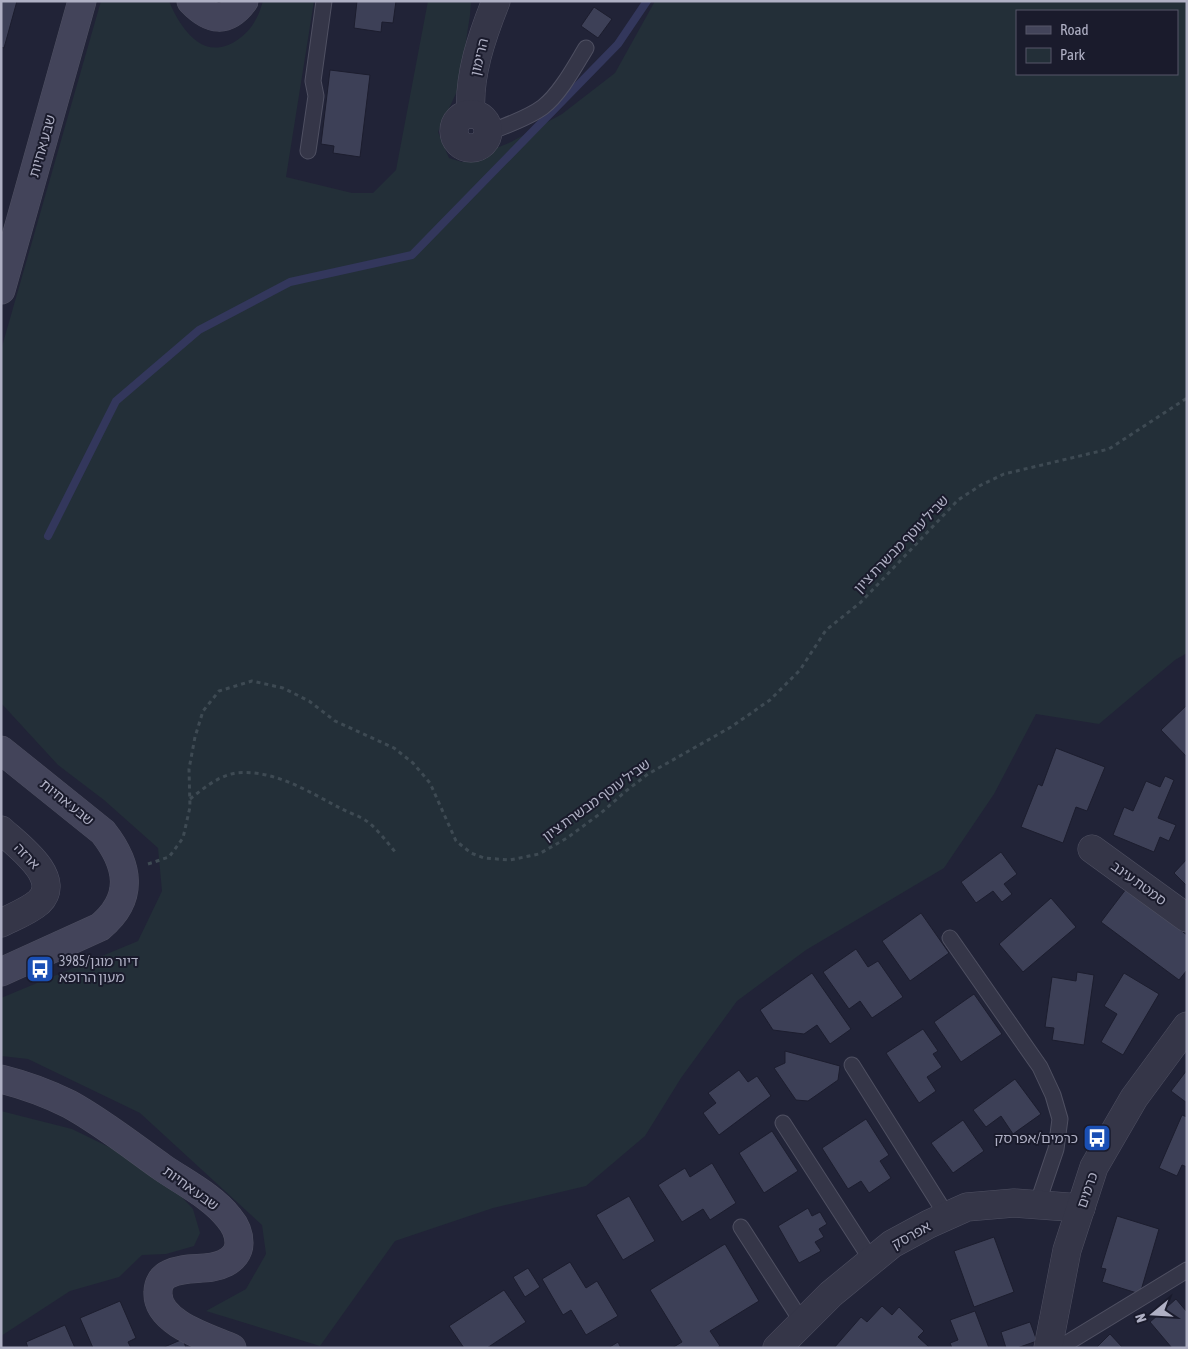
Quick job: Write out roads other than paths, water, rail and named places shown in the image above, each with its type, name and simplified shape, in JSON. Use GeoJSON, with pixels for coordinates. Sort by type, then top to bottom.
{"type":"FeatureCollection","features":[{"type":"Feature","properties":{"kind":"main road","name":"שבע אחיות"},"geometry":{"type":"LineString","coordinates":[[1,290],[82,1]]}},
{"type":"Feature","properties":{"kind":"main road"},"geometry":{"type":"LineString","coordinates":[[191,1],[204,13],[220,18],[229,16],[244,1]]}},
{"type":"Feature","properties":{"kind":"main road","name":"שבע אחיות"},"geometry":{"type":"LineString","coordinates":[[1,750],[104,832],[121,859],[125,885],[123,898],[118,909],[100,927],[1,972]]}},
{"type":"Feature","properties":{"kind":"main road","name":"שבע אחיות"},"geometry":{"type":"LineString","coordinates":[[1,1079],[41,1091],[80,1111],[208,1199],[229,1218],[239,1236],[239,1245],[233,1258],[217,1266],[177,1270],[168,1274],[162,1280],[157,1294],[163,1310],[178,1324],[232,1348]]}},
{"type":"Feature","properties":{"kind":"street","name":"הרימון"},"geometry":{"type":"LineString","coordinates":[[479,123],[472,88],[485,30],[496,1]]}},
{"type":"Feature","properties":{"kind":"street","name":"ארזה"},"geometry":{"type":"LineString","coordinates":[[1,830],[37,864],[44,876],[46,888],[40,901],[1,923]]}},
{"type":"Feature","properties":{"kind":"street","name":"סמטת עינב"},"geometry":{"type":"LineString","coordinates":[[1092,849],[1187,918]]}},
{"type":"Feature","properties":{"kind":"street","name":"כרמים"},"geometry":{"type":"LineString","coordinates":[[1048,1348],[1067,1250],[1094,1168],[1134,1098],[1187,1026]]}},
{"type":"Feature","properties":{"kind":"street","name":"אפרסק"},"geometry":{"type":"LineString","coordinates":[[777,1348],[831,1294],[892,1244],[947,1216],[967,1207],[1014,1203],[1081,1208]]}},
{"type":"Feature","properties":{"kind":"lane"},"geometry":{"type":"LineString","coordinates":[[308,151],[316,96],[313,81],[324,1]]}},
{"type":"Feature","properties":{"kind":"lane"},"geometry":{"type":"LineString","coordinates":[[479,123],[535,112],[545,106],[554,97],[586,48]]}},
{"type":"Feature","properties":{"kind":"lane"},"geometry":{"type":"LineString","coordinates":[[950,938],[1040,1068],[1054,1094],[1060,1119],[1056,1149],[1037,1205]]}},
{"type":"Feature","properties":{"kind":"lane"},"geometry":{"type":"LineString","coordinates":[[852,1065],[947,1216]]}},
{"type":"Feature","properties":{"kind":"lane"},"geometry":{"type":"LineString","coordinates":[[783,1123],[872,1261]]}},
{"type":"Feature","properties":{"kind":"lane"},"geometry":{"type":"LineString","coordinates":[[741,1227],[802,1322]]}},
{"type":"Feature","properties":{"kind":"lane"},"geometry":{"type":"LineString","coordinates":[[1059,1348],[1187,1270]]}},
{"type":"Feature","properties":{"kind":"waterway"},"geometry":{"type":"LineString","coordinates":[[48,536],[116,401],[199,330],[290,282],[412,255],[618,44],[647,1]]}},
{"type":"Feature","properties":{"kind":"place","name":"3985/דיור מוגן מעון הרופא"},"geometry":{"type":"Point","coordinates":[40,969]}},
{"type":"Feature","properties":{"kind":"place","name":"כרמים/אפרסק"},"geometry":{"type":"Point","coordinates":[1097,1138]}}]}
